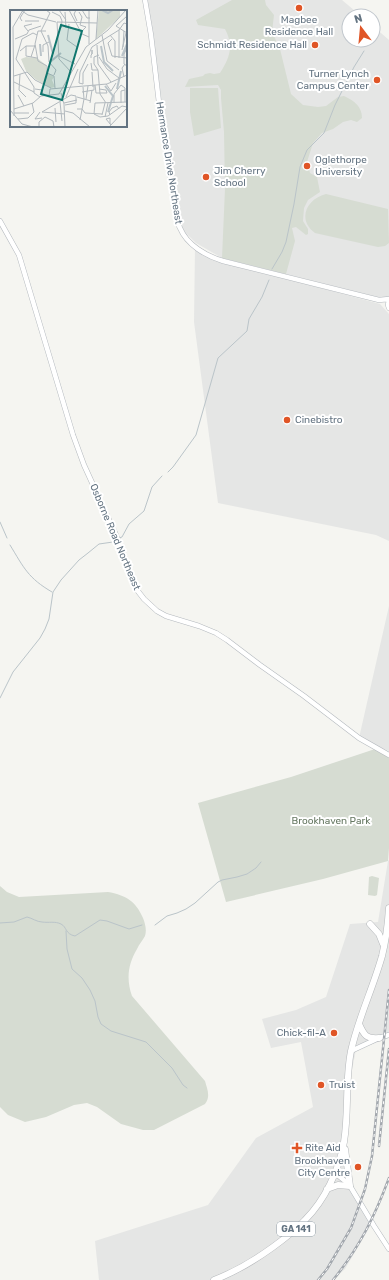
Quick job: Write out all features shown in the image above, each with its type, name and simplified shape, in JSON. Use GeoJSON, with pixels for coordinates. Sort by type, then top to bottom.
{"type":"FeatureCollection","features":[{"type":"Feature","properties":{"kind":"highway","name":"GA 141"},"geometry":{"type":"LineString","coordinates":[[214,1280],[236,1270],[258,1257],[291,1234],[310,1215],[327,1189],[335,1173],[341,1157],[344,1142],[347,1119],[347,1086],[351,1051],[380,961],[384,945],[389,908]]}},
{"type":"Feature","properties":{"kind":"highway"},"geometry":{"type":"LineString","coordinates":[[370,924],[379,934],[384,945]]}},
{"type":"Feature","properties":{"kind":"highway"},"geometry":{"type":"LineString","coordinates":[[359,1024],[366,1036],[372,1039],[379,1038]]}},
{"type":"Feature","properties":{"kind":"highway"},"geometry":{"type":"LineString","coordinates":[[327,1189],[338,1186],[350,1186],[344,1142]]}},
{"type":"Feature","properties":{"kind":"street","name":"Hermance Drive Northeast"},"geometry":{"type":"LineString","coordinates":[[145,0],[176,213],[180,228],[185,236],[194,246],[212,258],[389,303]]}},
{"type":"Feature","properties":{"kind":"street","name":"Osborne Road Northeast"},"geometry":{"type":"LineString","coordinates":[[0,222],[19,255],[73,435],[86,470],[116,535],[137,590],[151,606],[166,616],[216,633],[304,696],[359,738],[389,755]]}},
{"type":"Feature","properties":{"kind":"street"},"geometry":{"type":"LineString","coordinates":[[351,1051],[389,1035]]}},
{"type":"Feature","properties":{"kind":"street"},"geometry":{"type":"LineString","coordinates":[[335,1173],[350,1186],[389,1248]]}},
{"type":"Feature","properties":{"kind":"shaded area","name":"Oglethorpe University"},"geometry":{"type":"Polygon","coordinates":[[[147,0],[342,0],[352,8],[341,8],[341,48],[381,48],[381,33],[389,40],[389,297],[382,298],[222,258],[196,243],[180,226],[147,0]]]}},
{"type":"Feature","properties":{"kind":"shaded area"},"geometry":{"type":"Polygon","coordinates":[[[195,248],[224,262],[380,304],[389,314],[389,541],[376,535],[218,503],[194,322],[195,248]]]}},
{"type":"Feature","properties":{"kind":"shaded area"},"geometry":{"type":"Polygon","coordinates":[[[389,606],[389,751],[359,738],[389,606]]]}},
{"type":"Feature","properties":{"kind":"shaded area"},"geometry":{"type":"Polygon","coordinates":[[[389,860],[389,1038],[356,1050],[346,1099],[346,1144],[350,1183],[362,1210],[372,1223],[345,1269],[333,1280],[99,1280],[95,1241],[208,1205],[256,1138],[313,1107],[301,1042],[271,1048],[262,1019],[296,1010],[326,997],[350,924],[378,922],[389,860]]]}},
{"type":"Feature","properties":{"kind":"green space"},"geometry":{"type":"Polygon","coordinates":[[[232,0],[265,0],[266,5],[274,15],[272,32],[280,49],[291,94],[303,105],[318,107],[326,106],[338,97],[344,96],[357,105],[362,114],[362,118],[357,122],[351,120],[343,122],[333,129],[322,133],[313,143],[307,162],[310,173],[317,177],[320,192],[308,200],[304,208],[303,221],[308,229],[308,234],[306,235],[296,227],[292,228],[295,241],[286,274],[222,258],[225,189],[224,132],[221,90],[218,85],[185,87],[189,79],[210,73],[220,73],[230,51],[228,35],[225,29],[198,25],[196,20],[232,0]]]}},
{"type":"Feature","properties":{"kind":"green space"},"geometry":{"type":"Polygon","coordinates":[[[190,88],[218,88],[221,128],[194,136],[190,112],[190,88]]]}},
{"type":"Feature","properties":{"kind":"green space"},"geometry":{"type":"Polygon","coordinates":[[[326,194],[388,209],[389,243],[385,246],[378,247],[315,233],[309,228],[306,222],[306,210],[313,200],[326,194]]]}},
{"type":"Feature","properties":{"kind":"green space","name":"Brookhaven Park"},"geometry":{"type":"Polygon","coordinates":[[[375,749],[389,758],[388,861],[323,879],[226,902],[198,803],[291,777],[375,749]]]}},
{"type":"Feature","properties":{"kind":"green space"},"geometry":{"type":"Polygon","coordinates":[[[372,876],[379,878],[377,895],[375,896],[368,895],[369,877],[372,876]]]}},
{"type":"Feature","properties":{"kind":"green space"},"geometry":{"type":"Polygon","coordinates":[[[0,886],[7,892],[19,897],[108,892],[125,897],[137,907],[143,918],[146,931],[130,966],[129,984],[132,996],[205,1081],[208,1098],[205,1104],[154,1130],[143,1130],[121,1124],[97,1107],[87,1103],[74,1105],[46,1117],[25,1122],[8,1115],[0,1107],[0,886]]]}},
{"type":"Feature","properties":{"kind":"waterway"},"geometry":{"type":"LineString","coordinates":[[272,269],[286,242],[300,167],[307,150],[324,133],[335,105],[354,67],[364,51]]}},
{"type":"Feature","properties":{"kind":"waterway"},"geometry":{"type":"LineString","coordinates":[[168,472],[196,435],[218,358],[247,331],[249,319],[262,297],[269,280]]}},
{"type":"Feature","properties":{"kind":"waterway"},"geometry":{"type":"LineString","coordinates":[[119,538],[122,537],[129,524],[144,511],[152,487],[162,476]]}},
{"type":"Feature","properties":{"kind":"waterway"},"geometry":{"type":"LineString","coordinates":[[0,522],[7,538]]}},
{"type":"Feature","properties":{"kind":"waterway"},"geometry":{"type":"LineString","coordinates":[[0,698],[13,672],[40,638],[45,629],[49,619],[53,592],[61,580],[79,560],[99,544],[113,542],[116,540]]}},
{"type":"Feature","properties":{"kind":"waterway"},"geometry":{"type":"LineString","coordinates":[[10,545],[27,572],[37,582],[52,592]]}},
{"type":"Feature","properties":{"kind":"waterway"},"geometry":{"type":"LineString","coordinates":[[155,925],[167,916],[186,909],[195,903],[218,882],[247,874],[256,868],[261,862]]}},
{"type":"Feature","properties":{"kind":"waterway"},"geometry":{"type":"LineString","coordinates":[[0,923],[14,922],[27,917],[40,922],[59,923],[63,925],[69,934],[75,936],[100,920],[129,929],[142,925]]}},
{"type":"Feature","properties":{"kind":"waterway"},"geometry":{"type":"LineString","coordinates":[[66,931],[67,949],[72,969],[82,978],[90,990],[95,1001],[101,1024],[111,1031],[146,1042],[172,1068],[183,1085],[187,1088]]}},
{"type":"Feature","properties":{"kind":"railway"},"geometry":{"type":"LineString","coordinates":[[318,1280],[327,1269],[351,1228],[365,1189],[372,1156],[389,990]]}},
{"type":"Feature","properties":{"kind":"railway"},"geometry":{"type":"LineString","coordinates":[[379,1146],[389,1049]]}},
{"type":"Feature","properties":{"kind":"railway"},"geometry":{"type":"LineString","coordinates":[[333,1280],[351,1256],[366,1231],[389,1178]]}},
{"type":"Feature","properties":{"kind":"place","name":"Magbee Residence Hall"},"geometry":{"type":"Point","coordinates":[299,8]}},
{"type":"Feature","properties":{"kind":"place","name":"Schmidt Residence Hall"},"geometry":{"type":"Point","coordinates":[315,45]}},
{"type":"Feature","properties":{"kind":"place","name":"Turner Lynch Campus Center"},"geometry":{"type":"Point","coordinates":[377,80]}},
{"type":"Feature","properties":{"kind":"place","name":"Oglethorpe University"},"geometry":{"type":"Point","coordinates":[307,166]}},
{"type":"Feature","properties":{"kind":"place","name":"Jim Cherry School"},"geometry":{"type":"Point","coordinates":[206,177]}},
{"type":"Feature","properties":{"kind":"place","name":"Cinebistro"},"geometry":{"type":"Point","coordinates":[287,420]}},
{"type":"Feature","properties":{"kind":"place","name":"Chick-fil-A"},"geometry":{"type":"Point","coordinates":[334,1033]}},
{"type":"Feature","properties":{"kind":"place","name":"Truist"},"geometry":{"type":"Point","coordinates":[321,1085]}},
{"type":"Feature","properties":{"kind":"place","name":"Rite Aid"},"geometry":{"type":"Point","coordinates":[297,1148]}},
{"type":"Feature","properties":{"kind":"place","name":"Brookhaven City Centre"},"geometry":{"type":"Point","coordinates":[358,1167]}}]}
